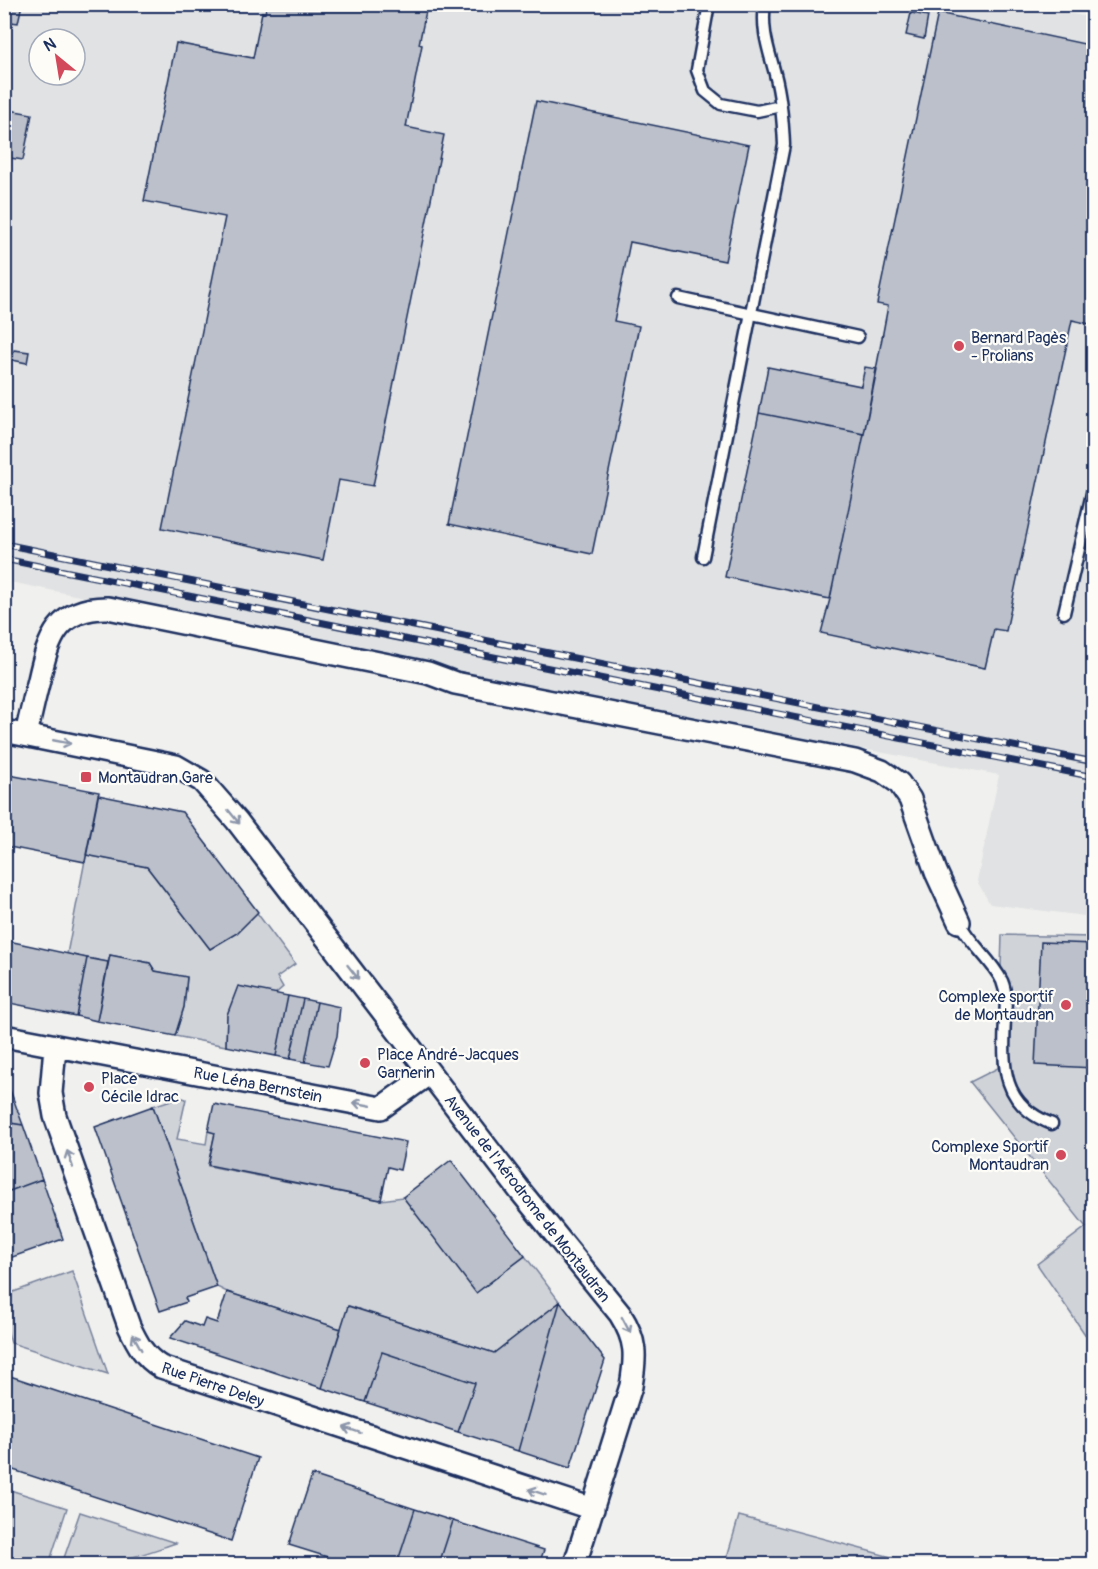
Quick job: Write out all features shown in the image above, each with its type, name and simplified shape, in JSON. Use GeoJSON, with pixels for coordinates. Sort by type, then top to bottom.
{"type":"FeatureCollection","features":[{"type":"Feature","properties":{"kind":"street"},"geometry":{"type":"LineString","coordinates":[[26,735],[50,638],[59,626],[75,614],[94,608],[108,608],[428,673],[455,683],[855,761],[882,771],[899,783],[910,799],[936,872],[959,922]]}},
{"type":"Feature","properties":{"kind":"street","name":"Avenue de l'Aérodrome de Montaudran"},"geometry":{"type":"LineString","coordinates":[[4,731],[158,760],[183,769],[202,781],[237,821],[521,1192],[620,1314],[634,1342],[635,1356],[631,1386],[575,1564]]}},
{"type":"Feature","properties":{"kind":"street","name":"Rue Léna Bernstein"},"geometry":{"type":"LineString","coordinates":[[4,1036],[381,1108],[430,1073]]}},
{"type":"Feature","properties":{"kind":"street","name":"Rue Pierre Deley"},"geometry":{"type":"LineString","coordinates":[[55,1047],[51,1093],[56,1116],[129,1326],[143,1352],[151,1361],[172,1371],[593,1509]]}},
{"type":"Feature","properties":{"kind":"lane"},"geometry":{"type":"LineString","coordinates":[[709,4],[697,70],[705,91],[721,104],[757,111],[782,106]]}},
{"type":"Feature","properties":{"kind":"lane"},"geometry":{"type":"LineString","coordinates":[[703,557],[784,145],[782,106],[765,44],[765,4]]}},
{"type":"Feature","properties":{"kind":"lane"},"geometry":{"type":"LineString","coordinates":[[678,298],[858,337]]}},
{"type":"Feature","properties":{"kind":"lane"},"geometry":{"type":"LineString","coordinates":[[1064,613],[1094,485]]}},
{"type":"Feature","properties":{"kind":"lane"},"geometry":{"type":"LineString","coordinates":[[959,922],[965,934],[1002,982],[1006,998],[1003,1060],[1009,1084],[1027,1111],[1052,1124]]}},
{"type":"Feature","properties":{"kind":"shaded area"},"geometry":{"type":"Polygon","coordinates":[[[1022,4],[1093,18],[1093,917],[990,904],[977,881],[999,775],[342,649],[5,581],[4,5],[1022,4]]]}},
{"type":"Feature","properties":{"kind":"shaded area"},"geometry":{"type":"Polygon","coordinates":[[[86,855],[147,867],[210,949],[237,933],[257,913],[295,964],[277,977],[283,987],[275,994],[227,1015],[226,1046],[175,1036],[184,1007],[187,977],[155,971],[150,963],[110,955],[108,962],[67,954],[86,855]]]}},
{"type":"Feature","properties":{"kind":"shaded area","name":"Complexe Sportif Montaudran"},"geometry":{"type":"Polygon","coordinates":[[[1002,935],[1093,937],[1093,1346],[1037,1264],[1086,1227],[970,1082],[998,1068],[1002,935]]]}},
{"type":"Feature","properties":{"kind":"shaded area"},"geometry":{"type":"Polygon","coordinates":[[[180,1097],[186,1099],[177,1139],[206,1144],[208,1131],[215,1133],[208,1166],[381,1200],[403,1197],[477,1292],[525,1256],[560,1302],[494,1353],[349,1306],[341,1329],[217,1287],[153,1106],[180,1097]]]}},
{"type":"Feature","properties":{"kind":"shaded area"},"geometry":{"type":"Polygon","coordinates":[[[72,1271],[108,1374],[11,1343],[5,1323],[5,1295],[72,1271]]]}},
{"type":"Feature","properties":{"kind":"shaded area"},"geometry":{"type":"Polygon","coordinates":[[[4,1488],[67,1508],[49,1564],[5,1564],[4,1488]]]}},
{"type":"Feature","properties":{"kind":"shaded area"},"geometry":{"type":"Polygon","coordinates":[[[80,1512],[176,1543],[134,1557],[108,1562],[64,1558],[80,1512]]]}},
{"type":"Feature","properties":{"kind":"shaded area"},"geometry":{"type":"Polygon","coordinates":[[[739,1516],[917,1564],[725,1564],[739,1516]]]}},
{"type":"Feature","properties":{"kind":"building"},"geometry":{"type":"Polygon","coordinates":[[[4,4],[22,4],[18,23],[4,21],[4,4]]]}},
{"type":"Feature","properties":{"kind":"building"},"geometry":{"type":"Polygon","coordinates":[[[267,4],[394,4],[426,11],[419,44],[422,45],[406,127],[444,135],[373,486],[339,480],[323,560],[162,528],[225,217],[144,201],[176,43],[253,58],[262,12],[265,13],[267,4]]]}},
{"type":"Feature","properties":{"kind":"building"},"geometry":{"type":"Polygon","coordinates":[[[911,13],[928,16],[924,39],[906,35],[911,13]]]}},
{"type":"Feature","properties":{"kind":"building"},"geometry":{"type":"Polygon","coordinates":[[[938,13],[1094,46],[1094,325],[1072,320],[1006,631],[994,629],[985,668],[821,633],[864,434],[888,306],[877,304],[938,13]]]}},
{"type":"Feature","properties":{"kind":"building"},"geometry":{"type":"Polygon","coordinates":[[[536,101],[749,145],[725,261],[630,242],[614,321],[639,326],[592,554],[449,524],[536,101]]]}},
{"type":"Feature","properties":{"kind":"building"},"geometry":{"type":"Polygon","coordinates":[[[4,109],[32,114],[23,160],[4,157],[6,130],[4,130],[4,109]]]}},
{"type":"Feature","properties":{"kind":"building"},"geometry":{"type":"Polygon","coordinates":[[[14,350],[29,352],[27,363],[12,360],[14,350]]]}},
{"type":"Feature","properties":{"kind":"building"},"geometry":{"type":"Polygon","coordinates":[[[768,367],[861,386],[865,367],[877,369],[864,434],[759,413],[768,367]]]}},
{"type":"Feature","properties":{"kind":"building"},"geometry":{"type":"Polygon","coordinates":[[[759,413],[864,434],[830,599],[725,577],[759,413]]]}},
{"type":"Feature","properties":{"kind":"building"},"geometry":{"type":"Polygon","coordinates":[[[4,774],[99,792],[85,862],[4,846],[4,774]]]}},
{"type":"Feature","properties":{"kind":"building"},"geometry":{"type":"Polygon","coordinates":[[[98,795],[182,812],[258,912],[237,933],[210,949],[147,867],[86,855],[98,795]]]}},
{"type":"Feature","properties":{"kind":"building"},"geometry":{"type":"Polygon","coordinates":[[[4,940],[87,958],[76,1016],[4,1002],[4,940]]]}},
{"type":"Feature","properties":{"kind":"building","name":"Complexe sportif de Montaudran"},"geometry":{"type":"Polygon","coordinates":[[[1041,942],[1094,944],[1094,1068],[1035,1065],[1041,942]]]}},
{"type":"Feature","properties":{"kind":"building"},"geometry":{"type":"Polygon","coordinates":[[[110,955],[150,963],[155,971],[187,977],[184,1007],[175,1036],[97,1021],[110,955]]]}},
{"type":"Feature","properties":{"kind":"building"},"geometry":{"type":"Polygon","coordinates":[[[87,958],[108,962],[97,1021],[76,1016],[87,958]]]}},
{"type":"Feature","properties":{"kind":"building"},"geometry":{"type":"Polygon","coordinates":[[[238,986],[288,996],[276,1056],[226,1046],[227,1015],[238,986]]]}},
{"type":"Feature","properties":{"kind":"building"},"geometry":{"type":"Polygon","coordinates":[[[288,996],[303,999],[290,1059],[276,1056],[288,996]]]}},
{"type":"Feature","properties":{"kind":"building"},"geometry":{"type":"Polygon","coordinates":[[[303,999],[317,1002],[305,1062],[290,1059],[303,999]]]}},
{"type":"Feature","properties":{"kind":"building"},"geometry":{"type":"Polygon","coordinates":[[[317,1002],[340,1007],[337,1036],[328,1066],[305,1062],[317,1002]]]}},
{"type":"Feature","properties":{"kind":"building"},"geometry":{"type":"Polygon","coordinates":[[[4,1074],[23,1125],[4,1122],[4,1074]]]}},
{"type":"Feature","properties":{"kind":"building"},"geometry":{"type":"Polygon","coordinates":[[[214,1104],[406,1142],[400,1170],[388,1167],[381,1200],[208,1165],[215,1133],[208,1131],[214,1104]]]}},
{"type":"Feature","properties":{"kind":"building"},"geometry":{"type":"Polygon","coordinates":[[[153,1106],[217,1287],[185,1298],[187,1302],[160,1311],[95,1127],[153,1106]]]}},
{"type":"Feature","properties":{"kind":"building"},"geometry":{"type":"Polygon","coordinates":[[[4,1122],[23,1125],[42,1179],[4,1193],[4,1122]]]}},
{"type":"Feature","properties":{"kind":"building"},"geometry":{"type":"Polygon","coordinates":[[[451,1160],[525,1256],[476,1293],[403,1197],[451,1160]]]}},
{"type":"Feature","properties":{"kind":"building"},"geometry":{"type":"Polygon","coordinates":[[[42,1179],[63,1239],[4,1260],[4,1193],[42,1179]]]}},
{"type":"Feature","properties":{"kind":"building"},"geometry":{"type":"Polygon","coordinates":[[[227,1292],[341,1329],[322,1388],[170,1338],[185,1321],[202,1327],[205,1319],[217,1323],[227,1292]]]}},
{"type":"Feature","properties":{"kind":"building"},"geometry":{"type":"Polygon","coordinates":[[[560,1302],[605,1360],[570,1468],[518,1451],[560,1302]]]}},
{"type":"Feature","properties":{"kind":"building"},"geometry":{"type":"Polygon","coordinates":[[[560,1302],[518,1451],[458,1432],[475,1383],[382,1352],[365,1402],[322,1388],[348,1306],[494,1353],[560,1302]]]}},
{"type":"Feature","properties":{"kind":"building"},"geometry":{"type":"Polygon","coordinates":[[[382,1352],[475,1383],[458,1432],[365,1402],[382,1352]]]}},
{"type":"Feature","properties":{"kind":"building"},"geometry":{"type":"Polygon","coordinates":[[[4,1374],[258,1458],[231,1541],[4,1467],[4,1374]]]}},
{"type":"Feature","properties":{"kind":"building"},"geometry":{"type":"Polygon","coordinates":[[[312,1475],[415,1509],[397,1564],[350,1564],[289,1545],[312,1475]]]}},
{"type":"Feature","properties":{"kind":"building"},"geometry":{"type":"Polygon","coordinates":[[[415,1509],[453,1521],[439,1564],[397,1564],[415,1509]]]}},
{"type":"Feature","properties":{"kind":"building"},"geometry":{"type":"Polygon","coordinates":[[[453,1521],[544,1550],[539,1564],[439,1564],[453,1521]]]}},
{"type":"Feature","properties":{"kind":"railway"},"geometry":{"type":"LineString","coordinates":[[4,544],[1094,762]]}},
{"type":"Feature","properties":{"kind":"railway"},"geometry":{"type":"LineString","coordinates":[[4,559],[1094,777]]}},
{"type":"Feature","properties":{"kind":"place","name":"Bernard Pagès - Prolians"},"geometry":{"type":"Point","coordinates":[959,346]}},
{"type":"Feature","properties":{"kind":"place","name":"Montaudran Gare"},"geometry":{"type":"Point","coordinates":[86,777]}},
{"type":"Feature","properties":{"kind":"place","name":"Complexe sportif de Montaudran"},"geometry":{"type":"Point","coordinates":[1066,1005]}},
{"type":"Feature","properties":{"kind":"place","name":"Place André-Jacques Garnerin"},"geometry":{"type":"Point","coordinates":[365,1063]}},
{"type":"Feature","properties":{"kind":"place","name":"Place Cécile Idrac"},"geometry":{"type":"Point","coordinates":[89,1087]}},
{"type":"Feature","properties":{"kind":"place","name":"Complexe Sportif Montaudran"},"geometry":{"type":"Point","coordinates":[1061,1155]}}]}
